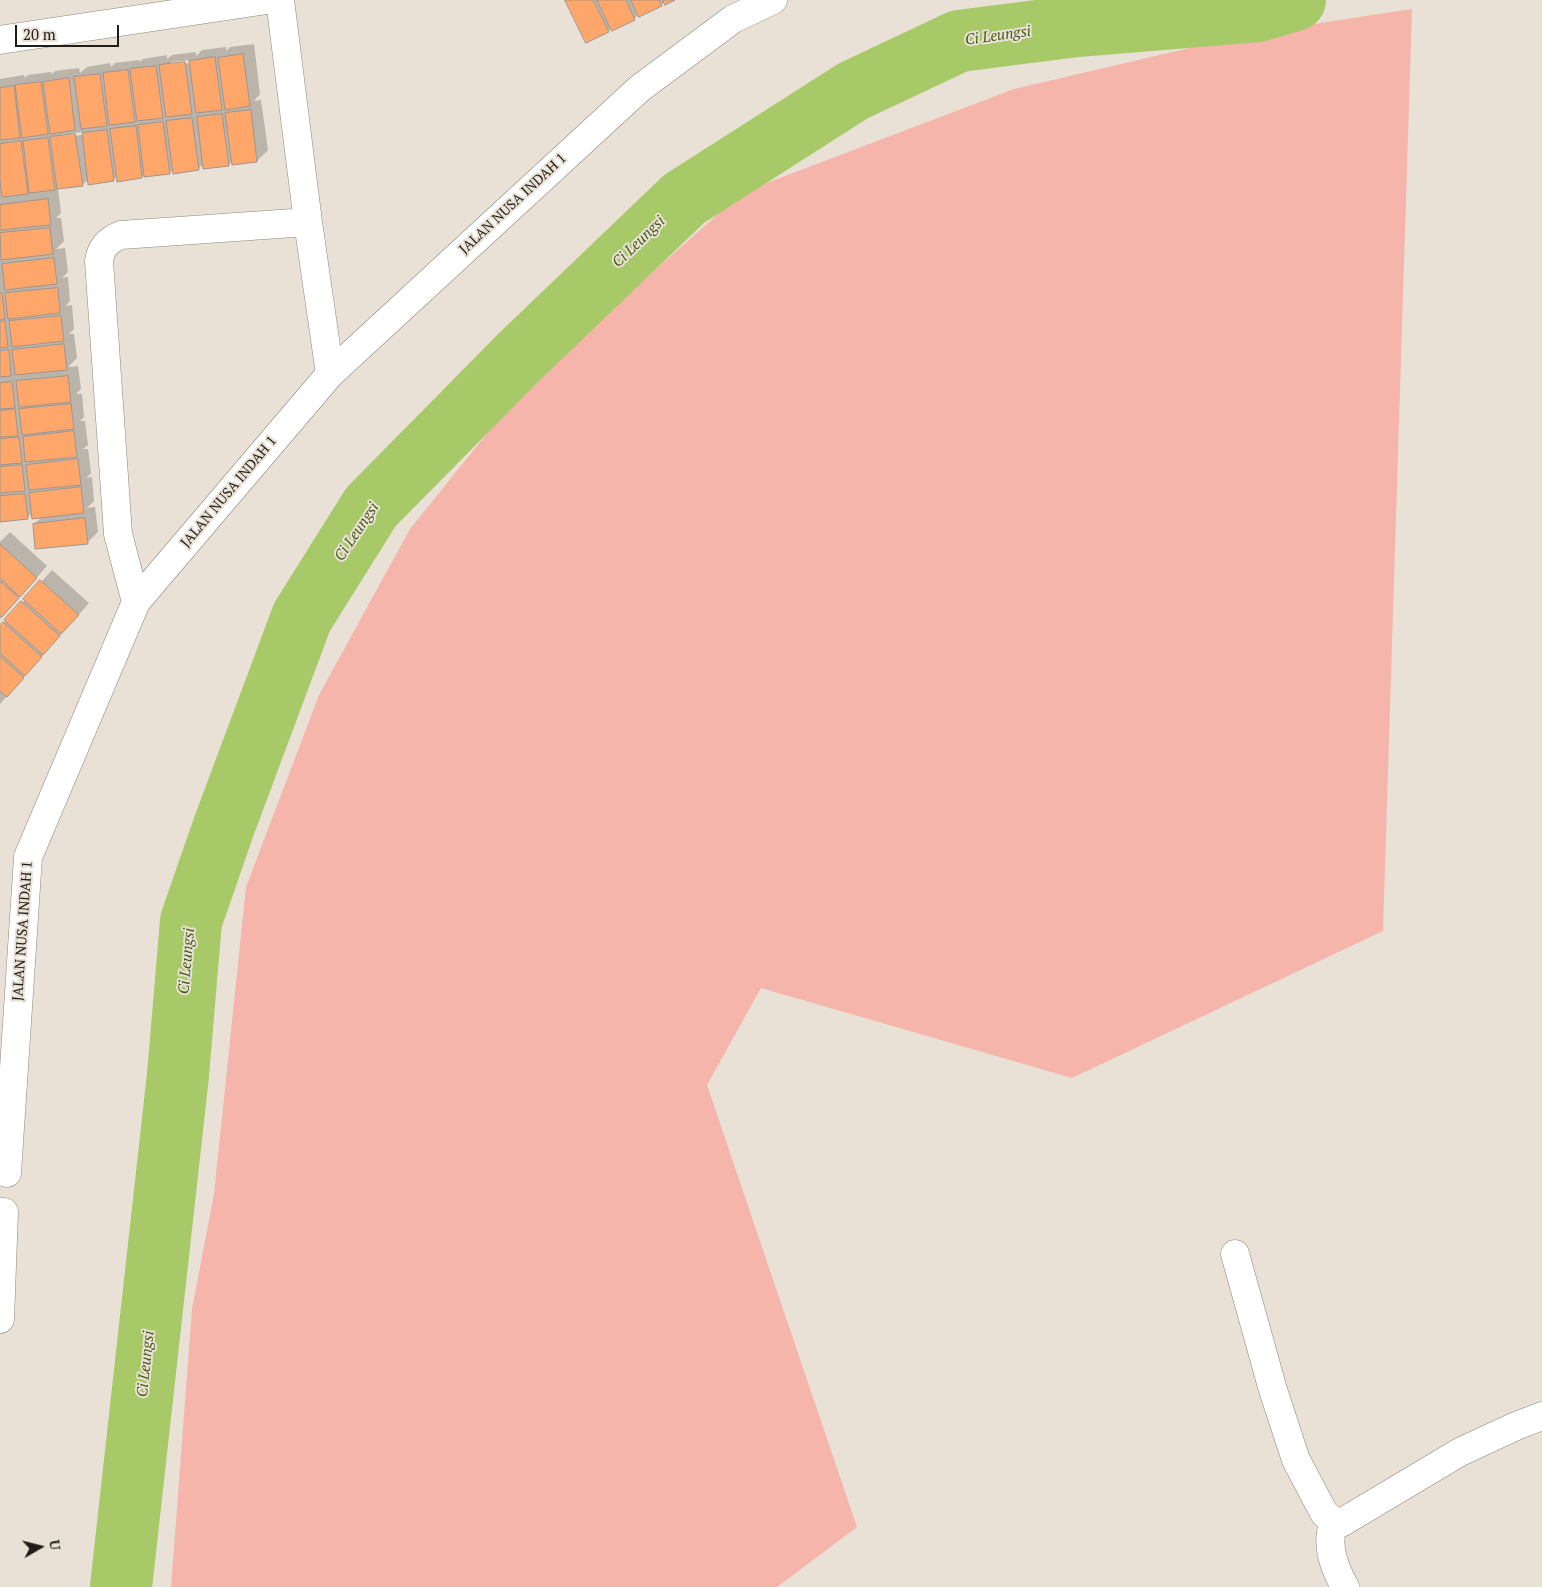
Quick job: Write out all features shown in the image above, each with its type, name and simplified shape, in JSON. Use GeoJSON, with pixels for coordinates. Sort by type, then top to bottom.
{"type":"FeatureCollection","features":[{"type":"Feature","properties":{"kind":"street"},"geometry":{"type":"LineString","coordinates":[[0,40],[267,0]]}},
{"type":"Feature","properties":{"kind":"street"},"geometry":{"type":"LineString","coordinates":[[280,0],[308,222],[330,374]]}},
{"type":"Feature","properties":{"kind":"street","name":"JALAN NUSA INDAH 1"},"geometry":{"type":"LineString","coordinates":[[7,1173],[28,857],[136,602],[330,374],[638,89],[733,19],[773,0]]}},
{"type":"Feature","properties":{"kind":"street"},"geometry":{"type":"LineString","coordinates":[[136,602],[118,534],[99,261],[100,251],[107,243],[121,235],[308,222]]}},
{"type":"Feature","properties":{"kind":"street"},"geometry":{"type":"LineString","coordinates":[[0,1212],[4,1212],[0,1319]]}},
{"type":"Feature","properties":{"kind":"street"},"geometry":{"type":"LineString","coordinates":[[1235,1254],[1273,1390],[1296,1460],[1324,1512],[1334,1522],[1341,1523],[1460,1452],[1542,1416]]}},
{"type":"Feature","properties":{"kind":"street"},"geometry":{"type":"LineString","coordinates":[[1334,1522],[1330,1532],[1330,1546],[1335,1566],[1344,1587]]}},
{"type":"Feature","properties":{"kind":"shaded area"},"geometry":{"type":"Polygon","coordinates":[[[1412,9],[1383,931],[1072,1078],[761,988],[707,1085],[857,1527],[777,1587],[171,1587],[192,1309],[214,1194],[246,887],[319,695],[410,529],[510,405],[638,285],[743,192],[1014,89],[1254,33],[1412,9]]]}},
{"type":"Feature","properties":{"kind":"building"},"geometry":{"type":"Polygon","coordinates":[[[565,0],[593,0],[609,32],[586,43],[565,0]]]}},
{"type":"Feature","properties":{"kind":"building"},"geometry":{"type":"Polygon","coordinates":[[[597,0],[626,0],[635,20],[612,31],[597,0]]]}},
{"type":"Feature","properties":{"kind":"building"},"geometry":{"type":"Polygon","coordinates":[[[631,0],[659,0],[662,6],[639,17],[631,0]]]}},
{"type":"Feature","properties":{"kind":"building"},"geometry":{"type":"Polygon","coordinates":[[[663,0],[675,0],[665,5],[663,0]]]}},
{"type":"Feature","properties":{"kind":"building"},"geometry":{"type":"Polygon","coordinates":[[[243,54],[250,106],[225,110],[218,58],[243,54]]]}},
{"type":"Feature","properties":{"kind":"building"},"geometry":{"type":"Polygon","coordinates":[[[215,57],[222,110],[196,113],[189,61],[215,57]]]}},
{"type":"Feature","properties":{"kind":"building"},"geometry":{"type":"Polygon","coordinates":[[[185,62],[192,114],[166,117],[159,65],[185,62]]]}},
{"type":"Feature","properties":{"kind":"building"},"geometry":{"type":"Polygon","coordinates":[[[156,66],[163,118],[137,121],[130,69],[156,66]]]}},
{"type":"Feature","properties":{"kind":"building"},"geometry":{"type":"Polygon","coordinates":[[[128,70],[135,122],[109,125],[103,73],[128,70]]]}},
{"type":"Feature","properties":{"kind":"building"},"geometry":{"type":"Polygon","coordinates":[[[100,74],[107,126],[81,129],[74,77],[100,74]]]}},
{"type":"Feature","properties":{"kind":"building"},"geometry":{"type":"Polygon","coordinates":[[[69,78],[75,130],[50,134],[43,82],[69,78]]]}},
{"type":"Feature","properties":{"kind":"building"},"geometry":{"type":"Polygon","coordinates":[[[41,82],[48,134],[22,138],[15,85],[41,82]]]}},
{"type":"Feature","properties":{"kind":"building"},"geometry":{"type":"Polygon","coordinates":[[[14,86],[20,138],[0,140],[0,88],[14,86]]]}},
{"type":"Feature","properties":{"kind":"building"},"geometry":{"type":"Polygon","coordinates":[[[251,110],[257,162],[232,165],[225,113],[251,110]]]}},
{"type":"Feature","properties":{"kind":"building"},"geometry":{"type":"Polygon","coordinates":[[[222,114],[229,166],[203,169],[197,117],[222,114]]]}},
{"type":"Feature","properties":{"kind":"building"},"geometry":{"type":"Polygon","coordinates":[[[192,118],[199,170],[173,174],[166,121],[192,118]]]}},
{"type":"Feature","properties":{"kind":"building"},"geometry":{"type":"Polygon","coordinates":[[[163,122],[170,174],[144,177],[138,125],[163,122]]]}},
{"type":"Feature","properties":{"kind":"building"},"geometry":{"type":"Polygon","coordinates":[[[136,126],[142,178],[117,182],[110,129],[136,126]]]}},
{"type":"Feature","properties":{"kind":"building"},"geometry":{"type":"Polygon","coordinates":[[[107,130],[114,181],[88,185],[82,133],[107,130]]]}},
{"type":"Feature","properties":{"kind":"building"},"geometry":{"type":"Polygon","coordinates":[[[75,134],[83,186],[57,189],[50,137],[75,134]]]}},
{"type":"Feature","properties":{"kind":"building"},"geometry":{"type":"Polygon","coordinates":[[[48,138],[55,190],[29,193],[23,141],[48,138]]]}},
{"type":"Feature","properties":{"kind":"building"},"geometry":{"type":"Polygon","coordinates":[[[21,141],[28,194],[2,197],[0,144],[21,141]]]}},
{"type":"Feature","properties":{"kind":"building"},"geometry":{"type":"Polygon","coordinates":[[[48,199],[51,225],[0,230],[0,205],[48,199]]]}},
{"type":"Feature","properties":{"kind":"building"},"geometry":{"type":"Polygon","coordinates":[[[50,228],[53,254],[1,260],[0,233],[50,228]]]}},
{"type":"Feature","properties":{"kind":"building"},"geometry":{"type":"Polygon","coordinates":[[[54,258],[57,284],[5,290],[2,264],[54,258]]]}},
{"type":"Feature","properties":{"kind":"building"},"geometry":{"type":"Polygon","coordinates":[[[58,288],[60,313],[8,319],[5,293],[58,288]]]}},
{"type":"Feature","properties":{"kind":"building"},"geometry":{"type":"Polygon","coordinates":[[[0,293],[2,293],[5,319],[0,320],[0,293]]]}},
{"type":"Feature","properties":{"kind":"building"},"geometry":{"type":"Polygon","coordinates":[[[61,316],[64,341],[12,347],[9,321],[61,316]]]}},
{"type":"Feature","properties":{"kind":"building"},"geometry":{"type":"Polygon","coordinates":[[[5,321],[8,347],[0,348],[0,322],[5,321]]]}},
{"type":"Feature","properties":{"kind":"building"},"geometry":{"type":"Polygon","coordinates":[[[64,344],[67,370],[15,375],[12,350],[64,344]]]}},
{"type":"Feature","properties":{"kind":"building"},"geometry":{"type":"Polygon","coordinates":[[[9,350],[11,376],[0,377],[0,351],[9,350]]]}},
{"type":"Feature","properties":{"kind":"building"},"geometry":{"type":"Polygon","coordinates":[[[68,376],[71,402],[19,407],[16,381],[68,376]]]}},
{"type":"Feature","properties":{"kind":"building"},"geometry":{"type":"Polygon","coordinates":[[[12,382],[15,408],[0,409],[0,383],[12,382]]]}},
{"type":"Feature","properties":{"kind":"building"},"geometry":{"type":"Polygon","coordinates":[[[71,404],[74,429],[22,435],[19,409],[71,404]]]}},
{"type":"Feature","properties":{"kind":"building"},"geometry":{"type":"Polygon","coordinates":[[[15,409],[18,436],[0,437],[0,411],[15,409]]]}},
{"type":"Feature","properties":{"kind":"building"},"geometry":{"type":"Polygon","coordinates":[[[74,431],[77,457],[25,462],[23,437],[74,431]]]}},
{"type":"Feature","properties":{"kind":"building"},"geometry":{"type":"Polygon","coordinates":[[[19,437],[22,463],[0,465],[0,439],[19,437]]]}},
{"type":"Feature","properties":{"kind":"building"},"geometry":{"type":"Polygon","coordinates":[[[78,459],[81,485],[29,490],[26,465],[78,459]]]}},
{"type":"Feature","properties":{"kind":"building"},"geometry":{"type":"Polygon","coordinates":[[[22,465],[25,491],[0,493],[0,467],[22,465]]]}},
{"type":"Feature","properties":{"kind":"building"},"geometry":{"type":"Polygon","coordinates":[[[81,487],[84,513],[32,519],[29,493],[81,487]]]}},
{"type":"Feature","properties":{"kind":"building"},"geometry":{"type":"Polygon","coordinates":[[[25,494],[28,519],[0,522],[0,496],[25,494]]]}},
{"type":"Feature","properties":{"kind":"building"},"geometry":{"type":"Polygon","coordinates":[[[85,518],[88,544],[35,549],[33,524],[85,518]]]}},
{"type":"Feature","properties":{"kind":"building"},"geometry":{"type":"Polygon","coordinates":[[[0,544],[37,578],[20,597],[0,578],[0,544]]]}},
{"type":"Feature","properties":{"kind":"building"},"geometry":{"type":"Polygon","coordinates":[[[40,580],[79,615],[61,634],[23,599],[40,580]]]}},
{"type":"Feature","properties":{"kind":"building"},"geometry":{"type":"Polygon","coordinates":[[[0,581],[19,598],[2,617],[0,616],[0,581]]]}},
{"type":"Feature","properties":{"kind":"building"},"geometry":{"type":"Polygon","coordinates":[[[21,601],[60,636],[43,655],[4,620],[21,601]]]}},
{"type":"Feature","properties":{"kind":"building"},"geometry":{"type":"Polygon","coordinates":[[[3,622],[42,657],[25,676],[0,653],[0,625],[3,622]]]}},
{"type":"Feature","properties":{"kind":"building"},"geometry":{"type":"Polygon","coordinates":[[[0,656],[24,678],[7,697],[0,691],[0,656]]]}},
{"type":"Feature","properties":{"kind":"waterway","name":"Ci Leungsi"},"geometry":{"type":"LineString","coordinates":[[121,1587],[178,1075],[191,921],[224,826],[302,617],[371,507],[519,357],[684,199],[853,91],[959,41],[1077,26],[1258,11],[1295,0]]}}]}
